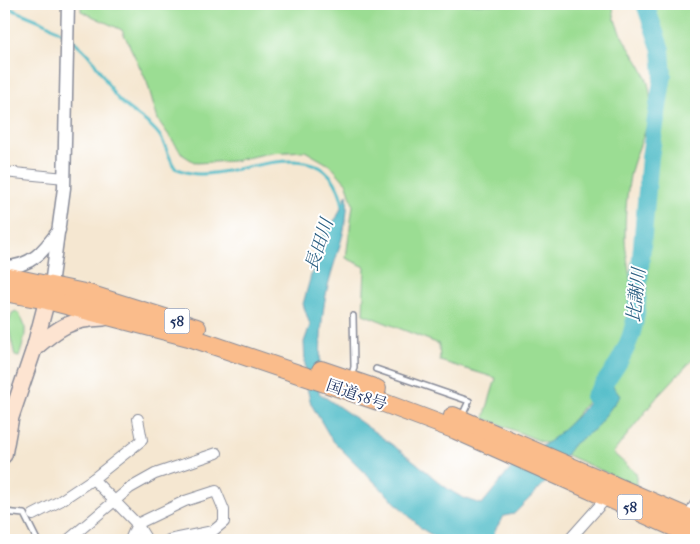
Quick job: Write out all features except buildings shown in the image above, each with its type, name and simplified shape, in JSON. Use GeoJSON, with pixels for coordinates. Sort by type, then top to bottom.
{"type":"FeatureCollection","features":[{"type":"Feature","properties":{"kind":"highway","name":"国道58号"},"geometry":{"type":"LineString","coordinates":[[4,276],[118,318],[327,378],[458,425],[612,492],[696,537]]}},
{"type":"Feature","properties":{"kind":"highway","name":"国道58号"},"geometry":{"type":"LineString","coordinates":[[4,292],[49,293],[160,315],[301,370]]}},
{"type":"Feature","properties":{"kind":"highway","name":"国道58号"},"geometry":{"type":"LineString","coordinates":[[612,492],[693,513]]}},
{"type":"Feature","properties":{"kind":"main road"},"geometry":{"type":"LineString","coordinates":[[4,449],[11,417],[34,349],[49,293]]}},
{"type":"Feature","properties":{"kind":"main road"},"geometry":{"type":"LineString","coordinates":[[34,349],[63,325],[81,319],[118,318]]}},
{"type":"Feature","properties":{"kind":"street"},"geometry":{"type":"LineString","coordinates":[[49,293],[60,229],[65,178],[68,4]]}},
{"type":"Feature","properties":{"kind":"street"},"geometry":{"type":"LineString","coordinates":[[4,103],[4,112]]}},
{"type":"Feature","properties":{"kind":"street"},"geometry":{"type":"LineString","coordinates":[[4,172],[65,178]]}},
{"type":"Feature","properties":{"kind":"street"},"geometry":{"type":"LineString","coordinates":[[4,267],[18,266],[32,261],[46,248],[60,229]]}},
{"type":"Feature","properties":{"kind":"street"},"geometry":{"type":"LineString","coordinates":[[33,515],[60,501],[93,479],[142,440],[138,419]]}},
{"type":"Feature","properties":{"kind":"street"},"geometry":{"type":"LineString","coordinates":[[74,539],[115,500],[155,474],[217,453]]}},
{"type":"Feature","properties":{"kind":"street"},"geometry":{"type":"LineString","coordinates":[[93,479],[115,500],[147,540]]}},
{"type":"Feature","properties":{"kind":"street"},"geometry":{"type":"LineString","coordinates":[[130,540],[136,524],[171,507],[216,491],[224,510],[224,522],[213,532],[169,540]]}},
{"type":"Feature","properties":{"kind":"street"},"geometry":{"type":"LineString","coordinates":[[569,540],[612,492]]}},
{"type":"Feature","properties":{"kind":"lane"},"geometry":{"type":"LineString","coordinates":[[349,385],[354,367],[353,316]]}},
{"type":"Feature","properties":{"kind":"lane"},"geometry":{"type":"LineString","coordinates":[[376,369],[469,401],[458,425]]}},
{"type":"Feature","properties":{"kind":"lane"},"geometry":{"type":"LineString","coordinates":[[4,512],[24,514],[37,540]]}},
{"type":"Feature","properties":{"kind":"green space"},"geometry":{"type":"Polygon","coordinates":[[[81,4],[613,4],[614,17],[618,29],[643,70],[650,94],[649,117],[631,171],[626,203],[625,239],[633,307],[632,326],[618,357],[608,372],[552,446],[484,418],[496,378],[440,361],[439,344],[363,314],[365,267],[346,258],[353,205],[347,184],[331,166],[305,151],[269,153],[233,161],[196,163],[183,155],[158,120],[147,82],[122,30],[81,11],[81,4]]]}},
{"type":"Feature","properties":{"kind":"green space"},"geometry":{"type":"Polygon","coordinates":[[[646,4],[696,4],[696,349],[694,358],[657,397],[613,453],[636,473],[636,486],[553,449],[616,369],[635,324],[652,141],[663,82],[661,50],[646,4]]]}},
{"type":"Feature","properties":{"kind":"green space"},"geometry":{"type":"Polygon","coordinates":[[[16,311],[21,316],[25,327],[19,357],[15,356],[8,325],[12,313],[16,311]]]}},
{"type":"Feature","properties":{"kind":"water"},"geometry":{"type":"Polygon","coordinates":[[[347,194],[344,230],[324,303],[321,329],[319,393],[406,455],[441,484],[459,496],[482,504],[513,466],[554,438],[581,412],[607,378],[620,396],[595,429],[574,444],[547,481],[514,514],[504,516],[495,530],[493,540],[440,540],[422,529],[332,440],[311,404],[306,384],[304,342],[310,325],[303,304],[322,236],[337,217],[347,194]]]}},
{"type":"Feature","properties":{"kind":"waterway","name":"比謝川"},"geometry":{"type":"LineString","coordinates":[[594,397],[621,358],[631,337],[636,313],[650,157],[663,75],[661,50],[645,4]]}},
{"type":"Feature","properties":{"kind":"waterway","name":"長田川"},"geometry":{"type":"LineString","coordinates":[[4,6],[45,23],[64,34]]}},
{"type":"Feature","properties":{"kind":"waterway","name":"長田川"},"geometry":{"type":"LineString","coordinates":[[71,39],[91,58],[119,100],[160,136],[175,168],[201,174],[285,161],[305,162],[322,169],[335,183],[343,206]]}}]}
